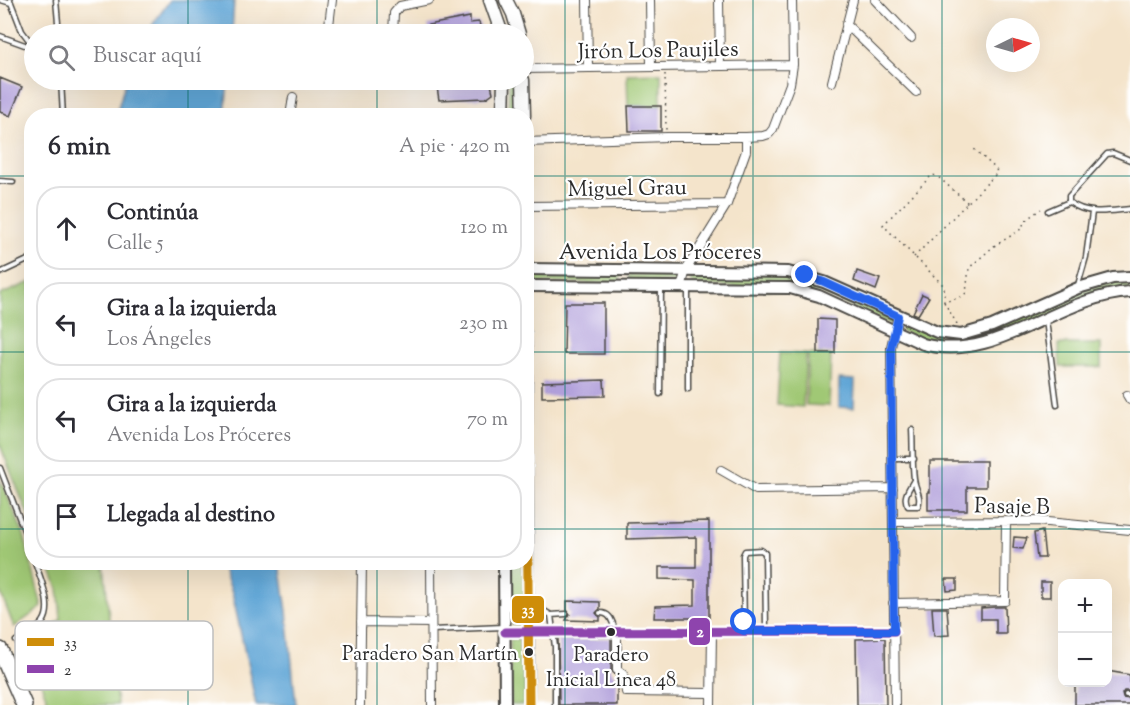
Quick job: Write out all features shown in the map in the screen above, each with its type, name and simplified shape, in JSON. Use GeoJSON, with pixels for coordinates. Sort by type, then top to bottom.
{"type":"FeatureCollection","features":[{"type":"Feature","properties":{"kind":"highway"},"geometry":{"type":"LineString","coordinates":[[0,650],[15,684]]}},
{"type":"Feature","properties":{"kind":"highway"},"geometry":{"type":"LineString","coordinates":[[17,690],[24,705]]}},
{"type":"Feature","properties":{"kind":"main road"},"geometry":{"type":"LineString","coordinates":[[490,0],[498,24]]}},
{"type":"Feature","properties":{"kind":"main road"},"geometry":{"type":"LineString","coordinates":[[506,0],[516,24]]}},
{"type":"Feature","properties":{"kind":"main road"},"geometry":{"type":"LineString","coordinates":[[503,108],[504,90]]}},
{"type":"Feature","properties":{"kind":"main road"},"geometry":{"type":"LineString","coordinates":[[524,90],[525,108]]}},
{"type":"Feature","properties":{"kind":"main road","name":"Avenida Los Próceres"},"geometry":{"type":"LineString","coordinates":[[534,269],[796,273],[824,282],[937,332],[964,335],[992,326],[1078,288],[1113,278],[1130,277]]}},
{"type":"Feature","properties":{"kind":"main road"},"geometry":{"type":"LineString","coordinates":[[624,270],[624,286]]}},
{"type":"Feature","properties":{"kind":"main road","name":"Avenida Los Próceres"},"geometry":{"type":"LineString","coordinates":[[534,286],[790,288],[819,296],[923,344],[955,349],[996,339],[1096,299],[1130,292]]}},
{"type":"Feature","properties":{"kind":"main road"},"geometry":{"type":"LineString","coordinates":[[504,570],[505,705]]}},
{"type":"Feature","properties":{"kind":"main road"},"geometry":{"type":"LineString","coordinates":[[529,570],[529,705]]}},
{"type":"Feature","properties":{"kind":"street"},"geometry":{"type":"LineString","coordinates":[[329,24],[332,0]]}},
{"type":"Feature","properties":{"kind":"street"},"geometry":{"type":"LineString","coordinates":[[393,24],[394,13],[400,6],[429,0]]}},
{"type":"Feature","properties":{"kind":"street"},"geometry":{"type":"LineString","coordinates":[[587,0],[588,68]]}},
{"type":"Feature","properties":{"kind":"street"},"geometry":{"type":"LineString","coordinates":[[651,0],[651,67]]}},
{"type":"Feature","properties":{"kind":"street"},"geometry":{"type":"LineString","coordinates":[[719,0],[720,66]]}},
{"type":"Feature","properties":{"kind":"street"},"geometry":{"type":"LineString","coordinates":[[534,142],[667,136],[746,137],[769,134],[774,129],[790,84],[793,65],[792,0]]}},
{"type":"Feature","properties":{"kind":"street"},"geometry":{"type":"LineString","coordinates":[[832,82],[853,0]]}},
{"type":"Feature","properties":{"kind":"street"},"geometry":{"type":"LineString","coordinates":[[875,0],[910,38]]}},
{"type":"Feature","properties":{"kind":"street"},"geometry":{"type":"LineString","coordinates":[[846,24],[916,92]]}},
{"type":"Feature","properties":{"kind":"street","name":"Jirón Los Paujiles"},"geometry":{"type":"LineString","coordinates":[[534,69],[793,65]]}},
{"type":"Feature","properties":{"kind":"street"},"geometry":{"type":"LineString","coordinates":[[291,108],[293,97]]}},
{"type":"Feature","properties":{"kind":"street"},"geometry":{"type":"LineString","coordinates":[[684,287],[686,270],[727,204],[746,151],[746,137]]}},
{"type":"Feature","properties":{"kind":"street","name":"Miguel Grau"},"geometry":{"type":"LineString","coordinates":[[534,206],[727,204]]}},
{"type":"Feature","properties":{"kind":"street"},"geometry":{"type":"LineString","coordinates":[[895,705],[891,347],[898,316]]}},
{"type":"Feature","properties":{"kind":"street"},"geometry":{"type":"LineString","coordinates":[[721,470],[756,490],[893,488]]}},
{"type":"Feature","properties":{"kind":"street","name":"Pasaje B"},"geometry":{"type":"LineString","coordinates":[[893,522],[1037,521],[1130,530]]}},
{"type":"Feature","properties":{"kind":"street"},"geometry":{"type":"LineString","coordinates":[[893,603],[1005,601],[1006,522]]}},
{"type":"Feature","properties":{"kind":"street"},"geometry":{"type":"LineString","coordinates":[[360,705],[362,570]]}},
{"type":"Feature","properties":{"kind":"street"},"geometry":{"type":"LineString","coordinates":[[431,570],[432,705]]}},
{"type":"Feature","properties":{"kind":"street"},"geometry":{"type":"LineString","coordinates":[[361,622],[431,626]]}},
{"type":"Feature","properties":{"kind":"street"},"geometry":{"type":"LineString","coordinates":[[505,629],[529,632],[617,633],[766,630],[894,631]]}},
{"type":"Feature","properties":{"kind":"street"},"geometry":{"type":"LineString","coordinates":[[711,705],[712,631]]}},
{"type":"Feature","properties":{"kind":"street"},"geometry":{"type":"LineString","coordinates":[[617,633],[617,670],[623,674],[626,692],[711,693]]}},
{"type":"Feature","properties":{"kind":"lane"},"geometry":{"type":"LineString","coordinates":[[1,0],[11,1],[24,34]]}},
{"type":"Feature","properties":{"kind":"lane"},"geometry":{"type":"LineString","coordinates":[[56,0],[58,24]]}},
{"type":"Feature","properties":{"kind":"lane"},"geometry":{"type":"LineString","coordinates":[[0,36],[24,44]]}},
{"type":"Feature","properties":{"kind":"lane"},"geometry":{"type":"LineString","coordinates":[[62,90],[63,108]]}},
{"type":"Feature","properties":{"kind":"lane"},"geometry":{"type":"LineString","coordinates":[[1069,202],[1070,196],[1107,154],[1113,153],[1130,160]]}},
{"type":"Feature","properties":{"kind":"lane"},"geometry":{"type":"LineString","coordinates":[[0,181],[13,182]]}},
{"type":"Feature","properties":{"kind":"lane"},"geometry":{"type":"LineString","coordinates":[[1048,211],[1069,202],[1092,212],[1130,208]]}},
{"type":"Feature","properties":{"kind":"lane"},"geometry":{"type":"LineString","coordinates":[[1078,288],[1086,257],[1092,212]]}},
{"type":"Feature","properties":{"kind":"lane"},"geometry":{"type":"LineString","coordinates":[[0,273],[24,262]]}},
{"type":"Feature","properties":{"kind":"lane"},"geometry":{"type":"LineString","coordinates":[[660,394],[661,287]]}},
{"type":"Feature","properties":{"kind":"lane"},"geometry":{"type":"LineString","coordinates":[[684,287],[688,389]]}},
{"type":"Feature","properties":{"kind":"lane"},"geometry":{"type":"LineString","coordinates":[[1046,318],[1057,405]]}},
{"type":"Feature","properties":{"kind":"lane"},"geometry":{"type":"LineString","coordinates":[[912,430],[914,480],[920,495],[918,506],[913,507],[906,503],[906,495],[914,480]]}},
{"type":"Feature","properties":{"kind":"lane"},"geometry":{"type":"LineString","coordinates":[[892,459],[914,459]]}},
{"type":"Feature","properties":{"kind":"lane"},"geometry":{"type":"LineString","coordinates":[[0,468],[24,530]]}},
{"type":"Feature","properties":{"kind":"lane"},"geometry":{"type":"LineString","coordinates":[[744,631],[743,555],[748,550],[764,550],[765,553],[766,630]]}},
{"type":"Feature","properties":{"kind":"lane"},"geometry":{"type":"LineString","coordinates":[[37,570],[48,613],[44,621]]}},
{"type":"Feature","properties":{"kind":"lane"},"geometry":{"type":"LineString","coordinates":[[529,602],[550,615],[566,614]]}},
{"type":"Feature","properties":{"kind":"lane"},"geometry":{"type":"LineString","coordinates":[[600,613],[610,616],[617,633]]}},
{"type":"Feature","properties":{"kind":"lane"},"geometry":{"type":"LineString","coordinates":[[550,615],[553,632],[555,705]]}},
{"type":"Feature","properties":{"kind":"lane"},"geometry":{"type":"LineString","coordinates":[[431,626],[505,629]]}},
{"type":"Feature","properties":{"kind":"path"},"geometry":{"type":"LineString","coordinates":[[665,67],[667,136]]}},
{"type":"Feature","properties":{"kind":"path"},"geometry":{"type":"LineString","coordinates":[[914,258],[998,171],[972,147]]}},
{"type":"Feature","properties":{"kind":"path"},"geometry":{"type":"LineString","coordinates":[[964,335],[944,302],[944,286],[914,258],[884,227],[883,223],[934,175],[968,203]]}},
{"type":"Feature","properties":{"kind":"path"},"geometry":{"type":"LineString","coordinates":[[944,302],[966,293],[969,268],[988,250],[1019,231],[1027,219],[1044,206]]}},
{"type":"Feature","properties":{"kind":"green space"},"geometry":{"type":"Polygon","coordinates":[[[661,73],[661,106],[628,106],[627,74],[661,73]]]}},
{"type":"Feature","properties":{"kind":"green space"},"geometry":{"type":"Polygon","coordinates":[[[509,90],[520,90],[520,108],[508,108],[509,90]]]}},
{"type":"Feature","properties":{"kind":"green space"},"geometry":{"type":"Polygon","coordinates":[[[540,273],[617,274],[620,276],[620,281],[617,283],[539,283],[537,275],[540,273]]]}},
{"type":"Feature","properties":{"kind":"green space"},"geometry":{"type":"Polygon","coordinates":[[[677,274],[679,282],[630,283],[628,275],[677,274]]]}},
{"type":"Feature","properties":{"kind":"green space"},"geometry":{"type":"Polygon","coordinates":[[[692,275],[790,276],[815,282],[893,318],[891,324],[821,294],[693,284],[690,281],[692,275]]]}},
{"type":"Feature","properties":{"kind":"green space"},"geometry":{"type":"Polygon","coordinates":[[[1130,281],[1130,289],[982,341],[939,345],[901,331],[902,324],[905,324],[942,336],[1109,282],[1130,281]]]}},
{"type":"Feature","properties":{"kind":"green space"},"geometry":{"type":"Polygon","coordinates":[[[24,285],[24,505],[0,445],[0,295],[24,285]]]}},
{"type":"Feature","properties":{"kind":"green space"},"geometry":{"type":"Polygon","coordinates":[[[1059,344],[1101,344],[1101,367],[1060,367],[1059,344]]]}},
{"type":"Feature","properties":{"kind":"green space"},"geometry":{"type":"Polygon","coordinates":[[[780,353],[806,354],[803,407],[777,405],[780,353]]]}},
{"type":"Feature","properties":{"kind":"green space"},"geometry":{"type":"Polygon","coordinates":[[[808,354],[831,355],[829,406],[806,405],[808,354]]]}},
{"type":"Feature","properties":{"kind":"green space"},"geometry":{"type":"Polygon","coordinates":[[[0,479],[24,535],[24,570],[33,570],[42,607],[22,621],[15,621],[14,627],[0,591],[0,479]]]}},
{"type":"Feature","properties":{"kind":"green space"},"geometry":{"type":"Polygon","coordinates":[[[51,570],[105,570],[109,621],[59,621],[61,619],[58,588],[51,570]]]}},
{"type":"Feature","properties":{"kind":"green space"},"geometry":{"type":"Polygon","coordinates":[[[509,570],[524,570],[524,625],[511,625],[509,570]]]}},
{"type":"Feature","properties":{"kind":"green space"},"geometry":{"type":"Polygon","coordinates":[[[510,639],[525,639],[525,705],[511,705],[510,639]]]}},
{"type":"Feature","properties":{"kind":"green space"},"geometry":{"type":"Polygon","coordinates":[[[44,690],[116,690],[117,705],[49,705],[44,690]]]}},
{"type":"Feature","properties":{"kind":"water"},"geometry":{"type":"Polygon","coordinates":[[[170,0],[234,0],[233,24],[153,24],[170,0]]]}},
{"type":"Feature","properties":{"kind":"water"},"geometry":{"type":"Polygon","coordinates":[[[123,90],[227,90],[226,108],[118,108],[123,90]]]}},
{"type":"Feature","properties":{"kind":"water"},"geometry":{"type":"Polygon","coordinates":[[[839,379],[855,380],[854,408],[839,407],[839,379]]]}},
{"type":"Feature","properties":{"kind":"water"},"geometry":{"type":"Polygon","coordinates":[[[224,570],[281,570],[296,705],[256,705],[232,592],[224,570]]]}},
{"type":"Feature","properties":{"kind":"building"},"geometry":{"type":"Polygon","coordinates":[[[470,17],[470,23],[479,22],[480,24],[433,24],[470,17]]]}},
{"type":"Feature","properties":{"kind":"building"},"geometry":{"type":"Polygon","coordinates":[[[0,78],[22,87],[10,116],[0,111],[0,78]]]}},
{"type":"Feature","properties":{"kind":"building"},"geometry":{"type":"Polygon","coordinates":[[[438,90],[492,90],[493,93],[486,98],[439,100],[438,90]]]}},
{"type":"Feature","properties":{"kind":"building"},"geometry":{"type":"Polygon","coordinates":[[[628,106],[661,106],[661,131],[629,131],[628,106]]]}},
{"type":"Feature","properties":{"kind":"building"},"geometry":{"type":"Polygon","coordinates":[[[857,271],[880,279],[876,290],[854,281],[857,271]]]}},
{"type":"Feature","properties":{"kind":"building"},"geometry":{"type":"Polygon","coordinates":[[[922,294],[929,297],[918,315],[913,313],[922,294]]]}},
{"type":"Feature","properties":{"kind":"building"},"geometry":{"type":"Polygon","coordinates":[[[565,303],[604,303],[604,354],[564,354],[565,303]]]}},
{"type":"Feature","properties":{"kind":"building"},"geometry":{"type":"Polygon","coordinates":[[[818,319],[835,320],[835,353],[818,353],[818,319]]]}},
{"type":"Feature","properties":{"kind":"building"},"geometry":{"type":"Polygon","coordinates":[[[604,380],[605,396],[542,397],[542,382],[604,380]]]}},
{"type":"Feature","properties":{"kind":"building"},"geometry":{"type":"Polygon","coordinates":[[[930,461],[986,461],[986,487],[967,487],[967,510],[928,510],[930,461]]]}},
{"type":"Feature","properties":{"kind":"building"},"geometry":{"type":"Polygon","coordinates":[[[709,521],[709,618],[654,618],[655,606],[695,605],[695,580],[659,579],[659,567],[696,567],[696,537],[627,539],[627,523],[709,521]]]}},
{"type":"Feature","properties":{"kind":"building"},"geometry":{"type":"Polygon","coordinates":[[[1042,531],[1045,558],[1037,558],[1034,533],[1042,531]]]}},
{"type":"Feature","properties":{"kind":"building"},"geometry":{"type":"Polygon","coordinates":[[[1014,537],[1027,538],[1023,549],[1013,548],[1014,537]]]}},
{"type":"Feature","properties":{"kind":"building"},"geometry":{"type":"Polygon","coordinates":[[[946,579],[957,579],[957,590],[947,591],[946,579]]]}},
{"type":"Feature","properties":{"kind":"building"},"geometry":{"type":"Polygon","coordinates":[[[1041,582],[1050,582],[1050,597],[1041,597],[1041,582]]]}},
{"type":"Feature","properties":{"kind":"building"},"geometry":{"type":"Polygon","coordinates":[[[567,601],[600,602],[600,609],[596,613],[600,621],[566,620],[570,614],[567,610],[567,601]]]}},
{"type":"Feature","properties":{"kind":"building"},"geometry":{"type":"Polygon","coordinates":[[[1005,607],[1006,634],[996,634],[996,619],[981,619],[981,608],[1005,607]]]}},
{"type":"Feature","properties":{"kind":"building"},"geometry":{"type":"Polygon","coordinates":[[[932,608],[947,608],[949,635],[934,636],[932,608]]]}},
{"type":"Feature","properties":{"kind":"building"},"geometry":{"type":"Polygon","coordinates":[[[558,638],[611,638],[611,670],[617,677],[617,705],[559,705],[558,638]]]}},
{"type":"Feature","properties":{"kind":"building"},"geometry":{"type":"Polygon","coordinates":[[[885,638],[886,705],[857,705],[856,639],[885,638]]]}},
{"type":"Feature","properties":{"kind":"building"},"geometry":{"type":"Polygon","coordinates":[[[1112,672],[1130,675],[1130,691],[1124,691],[1122,694],[1123,698],[1130,699],[1130,705],[1075,705],[1075,687],[1112,687],[1112,672]]]}},
{"type":"Feature","properties":{"kind":"transit line","name":"33"},"geometry":{"type":"LineString","coordinates":[[528,570],[529,705]]}},
{"type":"Feature","properties":{"kind":"transit line","name":"2"},"geometry":{"type":"LineString","coordinates":[[505,632],[894,631]]}},
{"type":"Feature","properties":{"kind":"place","name":"Paradero Inicial Linea 48"},"geometry":{"type":"Point","coordinates":[611,632]}},
{"type":"Feature","properties":{"kind":"place","name":"Paradero San Martín"},"geometry":{"type":"Point","coordinates":[529,652]}},
{"type":"Feature","properties":{"kind":"route"},"geometry":{"type":"LineString","coordinates":[[744,622],[744,631],[894,631],[891,347],[898,316],[805,275]]}}]}
